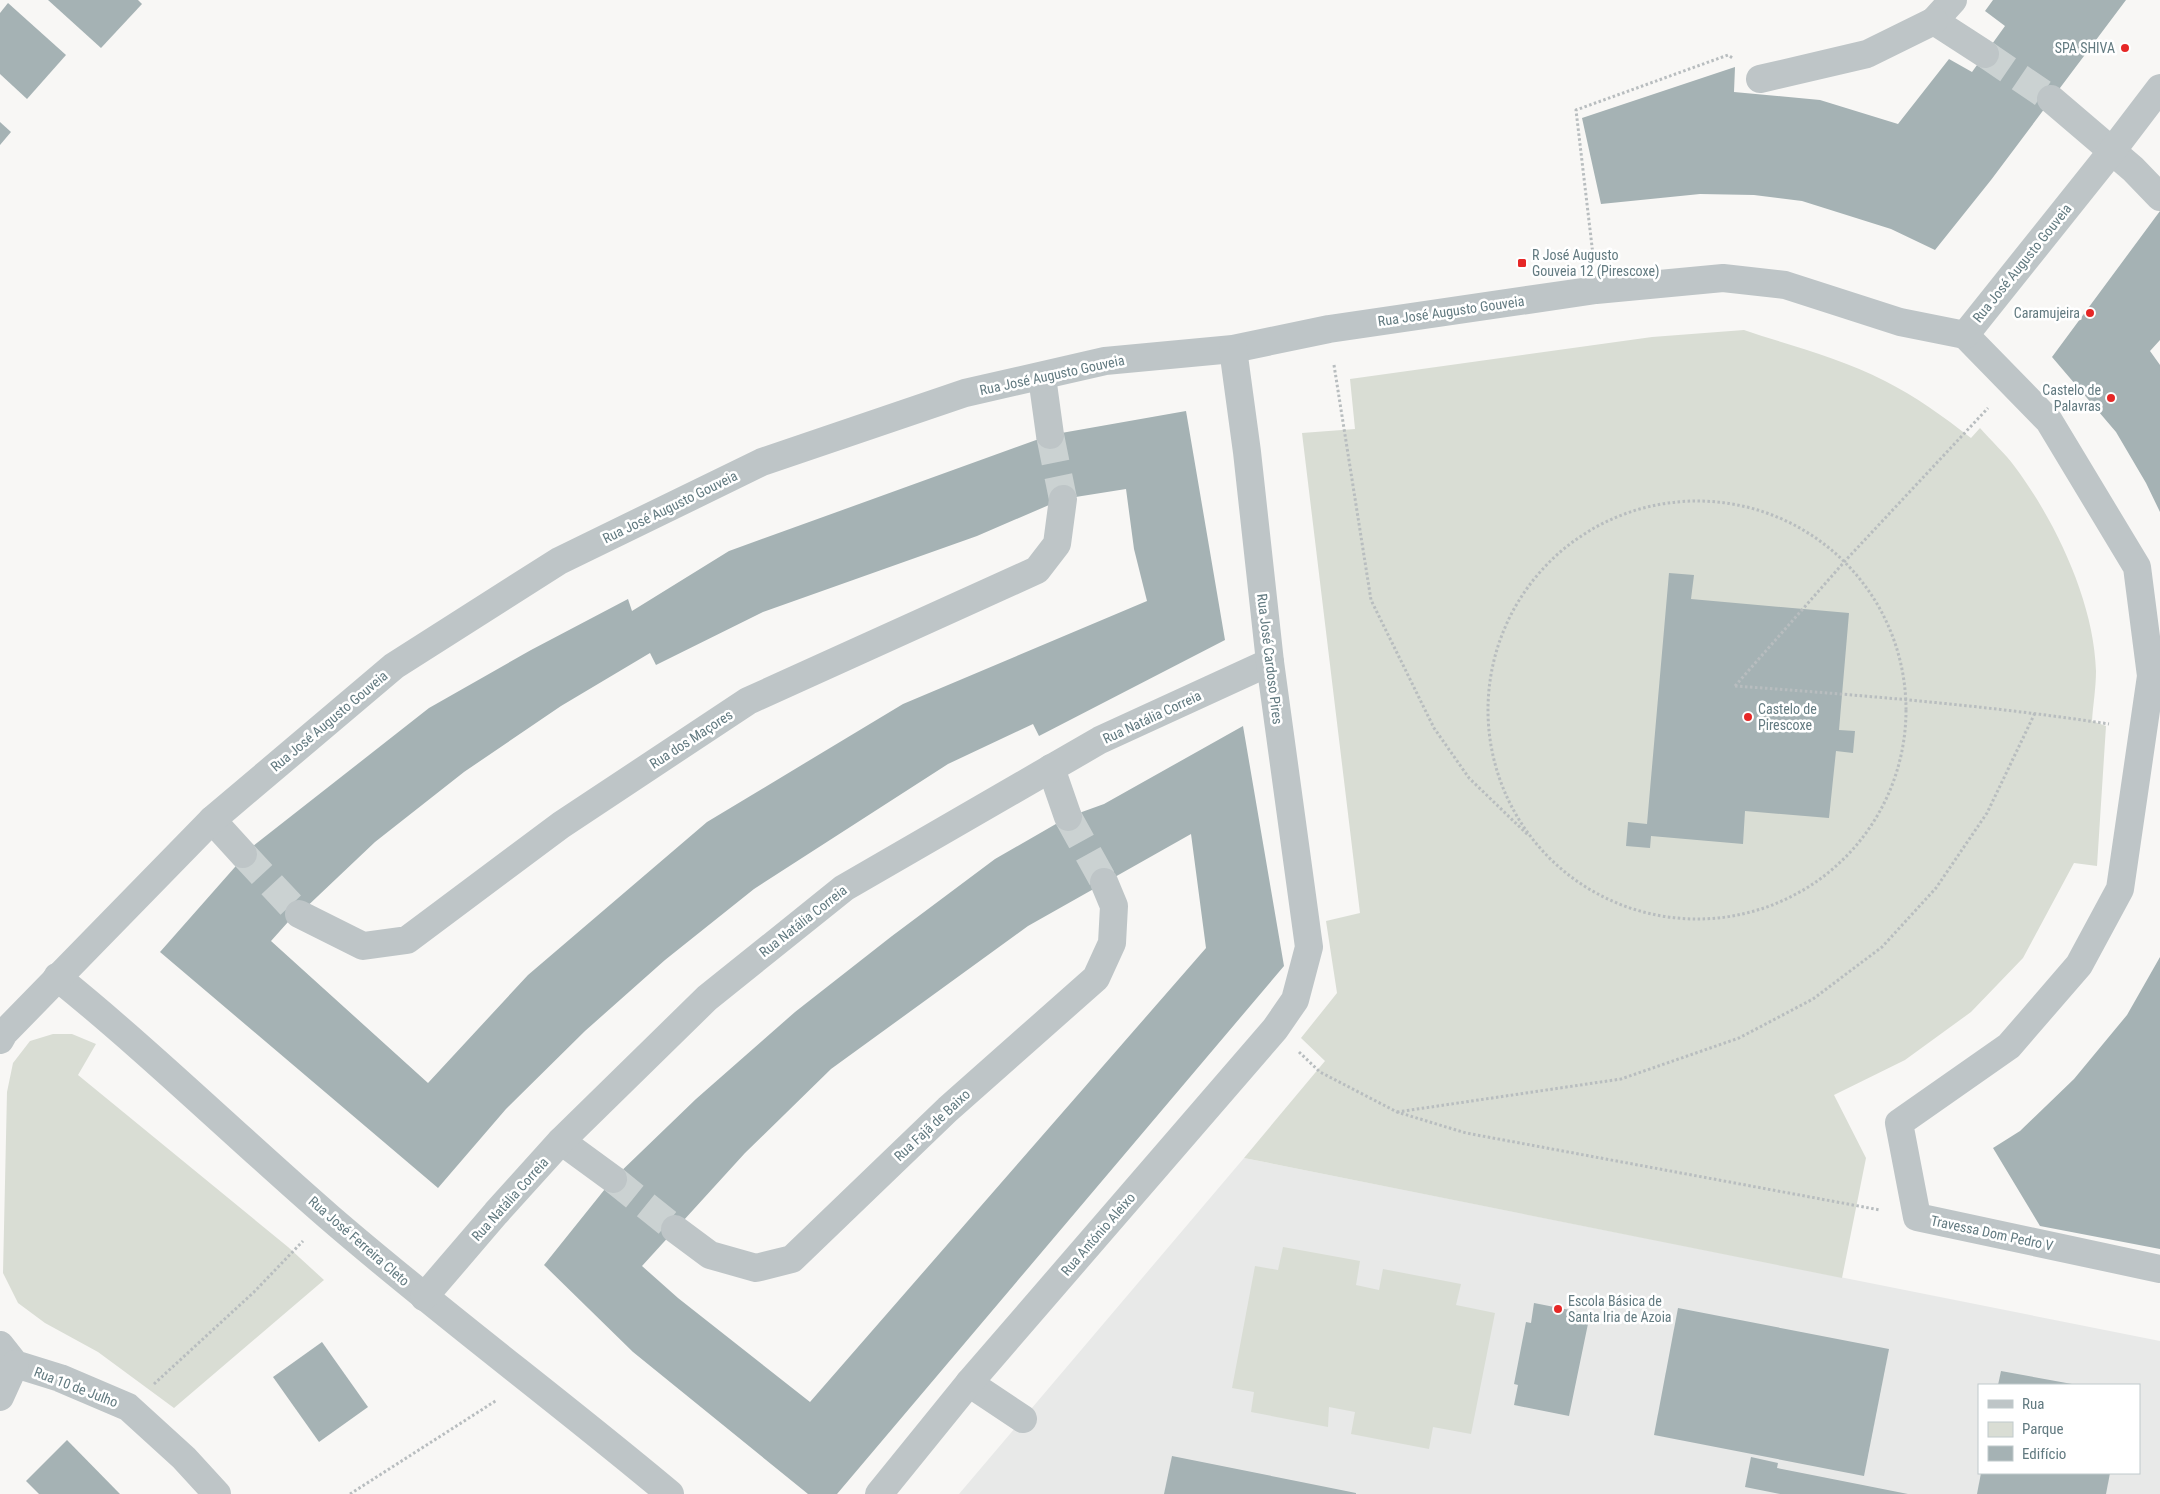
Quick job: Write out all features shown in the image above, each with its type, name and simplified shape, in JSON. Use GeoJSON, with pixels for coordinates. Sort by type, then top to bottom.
{"type":"FeatureCollection","features":[{"type":"Feature","properties":{"kind":"street"},"geometry":{"type":"LineString","coordinates":[[1760,79],[1867,54],[1934,21],[1953,0]]}},
{"type":"Feature","properties":{"kind":"street"},"geometry":{"type":"LineString","coordinates":[[1934,21],[1985,54]]}},
{"type":"Feature","properties":{"kind":"street","name":"Rua José Augusto Gouveia"},"geometry":{"type":"LineString","coordinates":[[57,977],[212,820],[394,666],[559,561],[762,462],[965,393],[1042,377],[1105,361],[1233,348],[1329,329],[1596,290],[1722,278],[1786,285],[1900,322],[1965,335],[2160,88]]}},
{"type":"Feature","properties":{"kind":"street"},"geometry":{"type":"LineString","coordinates":[[2051,99],[2133,169],[2160,197]]}},
{"type":"Feature","properties":{"kind":"street"},"geometry":{"type":"LineString","coordinates":[[2133,169],[2160,178]]}},
{"type":"Feature","properties":{"kind":"street"},"geometry":{"type":"LineString","coordinates":[[1965,335],[2049,421],[2137,567],[2151,676],[2144,729]]}},
{"type":"Feature","properties":{"kind":"street","name":"Rua José Cardoso Pires"},"geometry":{"type":"LineString","coordinates":[[1233,348],[1247,452],[1270,662],[1309,947],[1305,968]]}},
{"type":"Feature","properties":{"kind":"street"},"geometry":{"type":"LineString","coordinates":[[1042,377],[1050,435]]}},
{"type":"Feature","properties":{"kind":"street","name":"Rua dos Maçores"},"geometry":{"type":"LineString","coordinates":[[299,914],[363,946],[407,940],[561,825],[748,702],[1036,570],[1057,544],[1063,499]]}},
{"type":"Feature","properties":{"kind":"street","name":"Rua Natália Correia"},"geometry":{"type":"LineString","coordinates":[[424,1297],[561,1141],[707,998],[844,888],[1100,740],[1270,662]]}},
{"type":"Feature","properties":{"kind":"street","name":"Travessa Dom Pedro V"},"geometry":{"type":"LineString","coordinates":[[2144,729],[2120,889],[2079,965],[2009,1046],[1899,1123],[1917,1217],[2160,1269]]}},
{"type":"Feature","properties":{"kind":"street"},"geometry":{"type":"LineString","coordinates":[[1051,768],[1068,817]]}},
{"type":"Feature","properties":{"kind":"street"},"geometry":{"type":"LineString","coordinates":[[212,820],[243,854]]}},
{"type":"Feature","properties":{"kind":"street","name":"Rua Fajã de Baixo"},"geometry":{"type":"LineString","coordinates":[[675,1229],[710,1255],[756,1268],[792,1259],[948,1110],[1096,978],[1112,943],[1114,906],[1104,882]]}},
{"type":"Feature","properties":{"kind":"street","name":"Rua António Aleixo"},"geometry":{"type":"LineString","coordinates":[[879,1494],[969,1383],[1275,1029],[1295,1000],[1305,968]]}},
{"type":"Feature","properties":{"kind":"street"},"geometry":{"type":"LineString","coordinates":[[0,1040],[4,1032],[57,977]]}},
{"type":"Feature","properties":{"kind":"street","name":"Rua José Ferreira Cleto"},"geometry":{"type":"LineString","coordinates":[[57,977],[97,1010],[328,1216],[424,1297],[527,1380],[582,1421],[670,1494]]}},
{"type":"Feature","properties":{"kind":"street"},"geometry":{"type":"LineString","coordinates":[[561,1141],[613,1179]]}},
{"type":"Feature","properties":{"kind":"street"},"geometry":{"type":"LineString","coordinates":[[0,1397],[7,1354]]}},
{"type":"Feature","properties":{"kind":"street","name":"Rua 10 de Julho"},"geometry":{"type":"LineString","coordinates":[[7,1354],[128,1407],[184,1458],[217,1494]]}},
{"type":"Feature","properties":{"kind":"street"},"geometry":{"type":"LineString","coordinates":[[969,1383],[1023,1419]]}},
{"type":"Feature","properties":{"kind":"path"},"geometry":{"type":"LineString","coordinates":[[1596,290],[1576,110],[1728,55],[1760,79]]}},
{"type":"Feature","properties":{"kind":"path"},"geometry":{"type":"LineString","coordinates":[[1329,329],[1371,600],[1434,728],[1469,778],[1561,870],[1598,895],[1638,912],[1682,920],[1727,918],[1770,907],[1809,887],[1844,860],[1872,825],[1892,786],[1904,743],[1906,698],[1903,668],[1894,638],[1882,610],[1865,584],[1845,561],[1807,531],[1772,515],[1763,511],[1716,500],[1667,502],[1621,514],[1578,538],[1542,570],[1514,609],[1496,654],[1488,702],[1491,750],[1506,796],[1531,838]]}},
{"type":"Feature","properties":{"kind":"path"},"geometry":{"type":"LineString","coordinates":[[2013,382],[1845,561],[1735,686],[1906,698],[2035,713],[2144,729]]}},
{"type":"Feature","properties":{"kind":"path"},"geometry":{"type":"LineString","coordinates":[[1397,1112],[1621,1079],[1739,1038],[1813,999],[1882,947],[1936,888],[1987,813],[2035,713]]}},
{"type":"Feature","properties":{"kind":"path"},"geometry":{"type":"LineString","coordinates":[[1275,1029],[1320,1072],[1397,1112],[1466,1133],[1917,1217]]}},
{"type":"Feature","properties":{"kind":"path"},"geometry":{"type":"LineString","coordinates":[[128,1407],[254,1292],[328,1216]]}},
{"type":"Feature","properties":{"kind":"path"},"geometry":{"type":"LineString","coordinates":[[350,1494],[527,1380]]}},
{"type":"Feature","properties":{"kind":"shaded area","name":"Escola Básica de Santa Iria de Azoia"},"geometry":{"type":"Polygon","coordinates":[[[1244,1158],[2160,1341],[2160,1494],[959,1494],[1244,1158]]]}},
{"type":"Feature","properties":{"kind":"green space"},"geometry":{"type":"Polygon","coordinates":[[[1744,330],[1833,359],[1868,373],[1918,400],[1971,438],[1980,428],[2011,462],[2030,489],[2045,512],[2070,564],[2088,618],[2094,645],[2096,677],[2092,721],[2106,726],[2097,866],[2074,863],[2023,958],[1971,1012],[1905,1060],[1834,1095],[1866,1158],[1842,1278],[1244,1158],[1325,1061],[1301,1038],[1337,993],[1326,921],[1360,913],[1302,433],[1355,429],[1350,379],[1652,337],[1744,330]]]}},
{"type":"Feature","properties":{"kind":"green space"},"geometry":{"type":"Polygon","coordinates":[[[53,1034],[72,1034],[96,1044],[78,1075],[288,1247],[324,1280],[174,1408],[98,1352],[45,1323],[18,1303],[3,1273],[7,1092],[13,1063],[30,1041],[53,1034]]]}},
{"type":"Feature","properties":{"kind":"green space"},"geometry":{"type":"Polygon","coordinates":[[[1283,1247],[1360,1261],[1356,1285],[1379,1290],[1383,1269],[1461,1284],[1456,1305],[1495,1313],[1471,1434],[1433,1427],[1429,1449],[1351,1434],[1355,1412],[1329,1407],[1328,1427],[1251,1412],[1254,1392],[1232,1388],[1255,1266],[1278,1270],[1283,1247]]]}},
{"type":"Feature","properties":{"kind":"building"},"geometry":{"type":"Polygon","coordinates":[[[48,0],[138,0],[142,4],[101,48],[48,0]]]}},
{"type":"Feature","properties":{"kind":"building"},"geometry":{"type":"Polygon","coordinates":[[[1993,0],[2126,0],[1991,180],[1935,250],[1891,229],[1802,201],[1754,195],[1700,194],[1601,204],[1582,118],[1735,67],[1734,92],[1820,100],[1898,124],[1949,59],[1972,72],[2005,26],[1985,11],[1993,0]]]}},
{"type":"Feature","properties":{"kind":"building"},"geometry":{"type":"Polygon","coordinates":[[[8,3],[66,55],[27,99],[0,74],[0,13],[8,3]]]}},
{"type":"Feature","properties":{"kind":"building"},"geometry":{"type":"Polygon","coordinates":[[[0,122],[11,132],[0,145],[0,122]]]}},
{"type":"Feature","properties":{"kind":"building"},"geometry":{"type":"Polygon","coordinates":[[[2160,211],[2160,340],[2150,351],[2160,365],[2160,512],[2146,483],[2116,432],[2052,357],[2160,211]]]}},
{"type":"Feature","properties":{"kind":"building"},"geometry":{"type":"Polygon","coordinates":[[[1186,411],[1225,640],[1039,736],[1033,724],[948,764],[754,889],[665,960],[585,1031],[506,1109],[438,1188],[160,952],[235,867],[243,854],[429,708],[531,650],[628,599],[632,611],[729,551],[1050,435],[1186,411]],[[1126,489],[1063,499],[977,536],[763,612],[656,665],[650,653],[561,706],[464,772],[375,842],[299,914],[288,922],[271,941],[428,1083],[528,975],[707,822],[903,704],[1147,601],[1134,549],[1126,489]]]}},
{"type":"Feature","properties":{"kind":"building","name":"Castelo de Pirescoxe"},"geometry":{"type":"Polygon","coordinates":[[[1669,573],[1694,575],[1691,599],[1849,613],[1839,730],[1855,731],[1853,753],[1836,751],[1829,818],[1745,811],[1743,844],[1651,836],[1650,848],[1626,846],[1628,822],[1647,824],[1669,573]]]}},
{"type":"Feature","properties":{"kind":"building"},"geometry":{"type":"Polygon","coordinates":[[[1243,726],[1284,966],[837,1494],[808,1494],[633,1352],[544,1265],[613,1179],[696,1099],[795,1012],[995,859],[1068,817],[1104,804],[1243,726]],[[1191,834],[1028,926],[831,1069],[745,1153],[642,1266],[678,1298],[810,1402],[1206,948],[1191,834]]]}},
{"type":"Feature","properties":{"kind":"building"},"geometry":{"type":"Polygon","coordinates":[[[2160,957],[2160,1249],[2040,1226],[1993,1148],[2020,1131],[2074,1079],[2127,1015],[2160,957]]]}},
{"type":"Feature","properties":{"kind":"building"},"geometry":{"type":"Polygon","coordinates":[[[1534,1303],[1590,1314],[1569,1416],[1514,1405],[1518,1385],[1514,1384],[1526,1322],[1531,1323],[1534,1303]]]}},
{"type":"Feature","properties":{"kind":"building"},"geometry":{"type":"Polygon","coordinates":[[[1678,1308],[1889,1349],[1864,1476],[1654,1435],[1678,1308]]]}},
{"type":"Feature","properties":{"kind":"building"},"geometry":{"type":"Polygon","coordinates":[[[322,1342],[368,1407],[319,1442],[273,1377],[322,1342]]]}},
{"type":"Feature","properties":{"kind":"building"},"geometry":{"type":"Polygon","coordinates":[[[2001,1371],[2072,1384],[1998,1384],[2001,1371]]]}},
{"type":"Feature","properties":{"kind":"building"},"geometry":{"type":"Polygon","coordinates":[[[67,1440],[120,1494],[39,1494],[26,1481],[67,1440]]]}},
{"type":"Feature","properties":{"kind":"building"},"geometry":{"type":"Polygon","coordinates":[[[1172,1456],[1356,1493],[1356,1494],[1164,1494],[1172,1456]]]}},
{"type":"Feature","properties":{"kind":"building"},"geometry":{"type":"Polygon","coordinates":[[[1751,1457],[1778,1463],[1777,1468],[1908,1494],[1780,1494],[1745,1487],[1751,1457]]]}},
{"type":"Feature","properties":{"kind":"building"},"geometry":{"type":"Polygon","coordinates":[[[1981,1474],[2110,1474],[2106,1494],[1977,1494],[1981,1474]]]}},
{"type":"Feature","properties":{"kind":"tunnel"},"geometry":{"type":"LineString","coordinates":[[1985,54],[2051,99]]}},
{"type":"Feature","properties":{"kind":"tunnel"},"geometry":{"type":"LineString","coordinates":[[1050,435],[1063,499]]}},
{"type":"Feature","properties":{"kind":"tunnel"},"geometry":{"type":"LineString","coordinates":[[1068,817],[1104,882]]}},
{"type":"Feature","properties":{"kind":"tunnel"},"geometry":{"type":"LineString","coordinates":[[243,854],[299,914]]}},
{"type":"Feature","properties":{"kind":"tunnel"},"geometry":{"type":"LineString","coordinates":[[613,1179],[675,1229]]}},
{"type":"Feature","properties":{"kind":"place","name":"SPA SHIVA"},"geometry":{"type":"Point","coordinates":[2125,48]}},
{"type":"Feature","properties":{"kind":"place","name":"R José Augusto Gouveia 12 (Pirescoxe)"},"geometry":{"type":"Point","coordinates":[1522,263]}},
{"type":"Feature","properties":{"kind":"place","name":"Caramujeira"},"geometry":{"type":"Point","coordinates":[2090,313]}},
{"type":"Feature","properties":{"kind":"place","name":"Castelo de Palavras"},"geometry":{"type":"Point","coordinates":[2111,398]}},
{"type":"Feature","properties":{"kind":"place","name":"Castelo de Pirescoxe"},"geometry":{"type":"Point","coordinates":[1748,717]}},
{"type":"Feature","properties":{"kind":"place","name":"Escola Básica de Santa Iria de Azoia"},"geometry":{"type":"Point","coordinates":[1558,1309]}}]}
